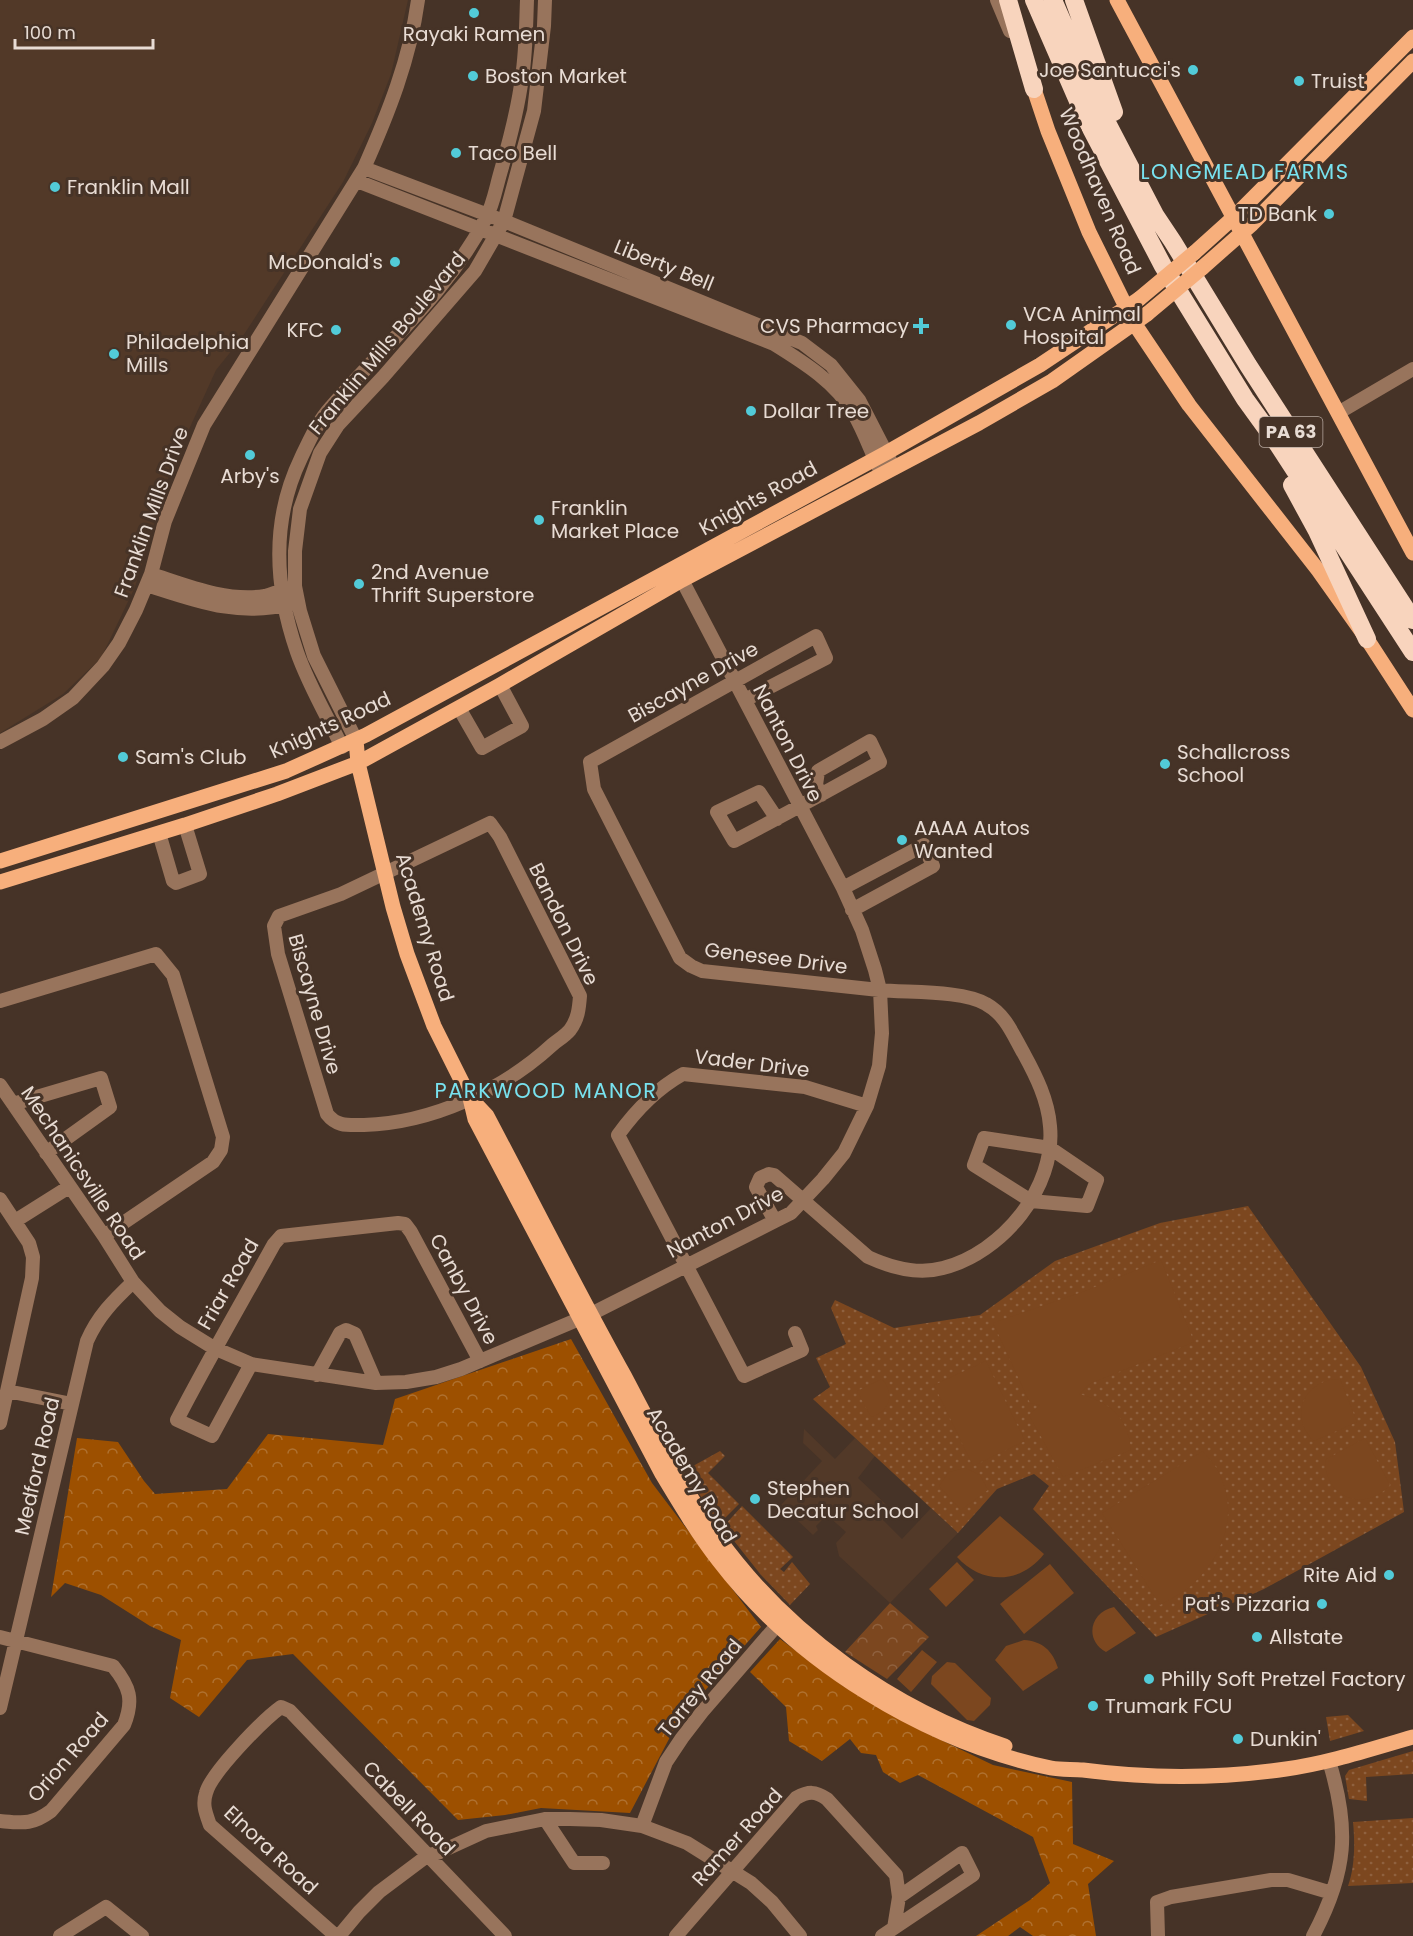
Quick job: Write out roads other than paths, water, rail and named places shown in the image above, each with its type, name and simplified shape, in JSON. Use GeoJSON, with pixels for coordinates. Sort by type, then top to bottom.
{"type":"FeatureCollection","features":[{"type":"Feature","properties":{"kind":"highway"},"geometry":{"type":"LineString","coordinates":[[1008,0],[1034,89]]}},
{"type":"Feature","properties":{"kind":"highway","name":"Woodhaven Road"},"geometry":{"type":"LineString","coordinates":[[1034,0],[1084,115],[1163,266],[1245,399],[1279,446],[1413,652]]}},
{"type":"Feature","properties":{"kind":"highway","name":"Woodhaven Road"},"geometry":{"type":"LineString","coordinates":[[1053,0],[1105,119],[1155,214],[1248,365],[1413,620]]}},
{"type":"Feature","properties":{"kind":"highway"},"geometry":{"type":"LineString","coordinates":[[1074,0],[1108,96],[1125,137],[1161,209],[1173,242]]}},
{"type":"Feature","properties":{"kind":"highway"},"geometry":{"type":"LineString","coordinates":[[1245,399],[1317,531],[1367,639]]}},
{"type":"Feature","properties":{"kind":"main road"},"geometry":{"type":"LineString","coordinates":[[1117,0],[1413,553]]}},
{"type":"Feature","properties":{"kind":"main road","name":"Knights Road"},"geometry":{"type":"LineString","coordinates":[[0,861],[286,771],[349,743],[880,456],[1040,365],[1132,303],[1194,253],[1234,217],[1413,38]]}},
{"type":"Feature","properties":{"kind":"main road","name":"Knights Road"},"geometry":{"type":"LineString","coordinates":[[0,882],[185,825],[277,794],[358,763],[500,685],[682,580],[979,423],[1052,381],[1147,314],[1242,234],[1413,61]]}},
{"type":"Feature","properties":{"kind":"main road","name":"Woodhaven Road"},"geometry":{"type":"LineString","coordinates":[[1034,89],[1048,131],[1089,232],[1132,303],[1134,323],[1190,405],[1318,570],[1367,639],[1413,710]]}},
{"type":"Feature","properties":{"kind":"main road"},"geometry":{"type":"LineString","coordinates":[[1295,155],[1308,168]]}},
{"type":"Feature","properties":{"kind":"main road"},"geometry":{"type":"LineString","coordinates":[[349,743],[358,763]]}},
{"type":"Feature","properties":{"kind":"main road","name":"Academy Road"},"geometry":{"type":"LineString","coordinates":[[358,763],[407,954],[440,1040],[470,1098],[475,1119],[690,1497],[719,1540],[782,1620],[906,1703],[947,1724],[986,1740],[1056,1760],[1076,1770],[1166,1778],[1204,1777],[1287,1769],[1329,1761],[1413,1737]]}},
{"type":"Feature","properties":{"kind":"main road"},"geometry":{"type":"LineString","coordinates":[[153,813],[159,833]]}},
{"type":"Feature","properties":{"kind":"street","name":"Franklin Mills Drive"},"geometry":{"type":"LineString","coordinates":[[0,742],[60,708],[73,698],[103,666],[119,643],[149,579],[165,521],[204,424],[364,168],[401,77],[415,25],[418,0]]}},
{"type":"Feature","properties":{"kind":"street","name":"Franklin Mills Boulevard"},"geometry":{"type":"LineString","coordinates":[[291,604],[280,590],[278,561],[281,518],[290,480],[329,409],[414,319],[448,278],[488,215],[512,131],[522,78],[527,0]]}},
{"type":"Feature","properties":{"kind":"street","name":"Franklin Mills Boulevard"},"geometry":{"type":"LineString","coordinates":[[349,743],[297,652],[291,604],[295,586],[295,551],[300,509],[320,453],[338,425],[475,271],[504,221],[534,111],[545,0]]}},
{"type":"Feature","properties":{"kind":"street","name":"Woodhaven Road"},"geometry":{"type":"LineString","coordinates":[[997,0],[1034,89]]}},
{"type":"Feature","properties":{"kind":"street","name":"Liberty Bell"},"geometry":{"type":"LineString","coordinates":[[364,168],[504,221],[802,343],[831,365],[859,400],[880,456]]}},
{"type":"Feature","properties":{"kind":"street","name":"Liberty Bell"},"geometry":{"type":"LineString","coordinates":[[357,181],[774,344],[802,361],[833,388],[854,413],[888,471]]}},
{"type":"Feature","properties":{"kind":"street"},"geometry":{"type":"LineString","coordinates":[[1338,413],[1413,369]]}},
{"type":"Feature","properties":{"kind":"street"},"geometry":{"type":"LineString","coordinates":[[149,579],[240,597],[266,596],[295,586]]}},
{"type":"Feature","properties":{"kind":"street"},"geometry":{"type":"LineString","coordinates":[[149,579],[214,606],[245,610],[291,604]]}},
{"type":"Feature","properties":{"kind":"street","name":"Nanton Drive"},"geometry":{"type":"LineString","coordinates":[[133,1282],[160,1311],[180,1327],[214,1348],[251,1364],[376,1383],[406,1382],[436,1377],[586,1316],[791,1213],[844,1154],[867,1106],[879,1066],[882,1033],[880,990],[868,947],[843,888],[682,580]]}},
{"type":"Feature","properties":{"kind":"street","name":"Biscayne Drive"},"geometry":{"type":"LineString","coordinates":[[593,760],[816,636],[826,658],[745,700]]}},
{"type":"Feature","properties":{"kind":"street"},"geometry":{"type":"LineString","coordinates":[[459,708],[482,748],[522,726],[500,685]]}},
{"type":"Feature","properties":{"kind":"street"},"geometry":{"type":"LineString","coordinates":[[777,819],[821,795],[880,762],[870,741],[818,771],[816,785],[821,795]]}},
{"type":"Feature","properties":{"kind":"street","name":"Genesee Drive"},"geometry":{"type":"LineString","coordinates":[[593,760],[590,762],[594,789],[680,958],[702,971],[964,997],[982,1002],[1002,1016],[1029,1064],[1046,1101],[1050,1148]]}},
{"type":"Feature","properties":{"kind":"street","name":"Biscayne Drive"},"geometry":{"type":"LineString","coordinates":[[330,1118],[280,962],[274,926],[279,916],[340,894],[490,824]]}},
{"type":"Feature","properties":{"kind":"street","name":"Bandon Drive"},"geometry":{"type":"LineString","coordinates":[[330,1118],[333,1122],[345,1125],[374,1124],[416,1117],[452,1106],[498,1084],[537,1059],[570,1030],[579,1013],[580,996],[500,837],[490,824]]}},
{"type":"Feature","properties":{"kind":"street"},"geometry":{"type":"LineString","coordinates":[[159,833],[173,880],[176,883],[200,874],[185,825]]}},
{"type":"Feature","properties":{"kind":"street"},"geometry":{"type":"LineString","coordinates":[[843,888],[924,845],[933,866],[852,910]]}},
{"type":"Feature","properties":{"kind":"street"},"geometry":{"type":"LineString","coordinates":[[0,1001],[156,954],[173,975],[223,1137],[220,1150],[213,1162],[104,1236]]}},
{"type":"Feature","properties":{"kind":"street","name":"Vader Drive"},"geometry":{"type":"LineString","coordinates":[[686,1265],[618,1135],[642,1105],[670,1081],[683,1074],[805,1087],[867,1106]]}},
{"type":"Feature","properties":{"kind":"street"},"geometry":{"type":"LineString","coordinates":[[13,1104],[101,1078],[110,1107],[46,1153]]}},
{"type":"Feature","properties":{"kind":"street","name":"Mechanicsville Road"},"geometry":{"type":"LineString","coordinates":[[0,1085],[133,1282]]}},
{"type":"Feature","properties":{"kind":"street"},"geometry":{"type":"LineString","coordinates":[[984,1138],[1050,1148],[1097,1180],[1087,1206],[1030,1201],[974,1165],[984,1138]]}},
{"type":"Feature","properties":{"kind":"street"},"geometry":{"type":"LineString","coordinates":[[775,1221],[756,1187],[760,1178],[770,1174],[774,1175],[868,1257],[885,1265],[924,1271],[944,1268],[978,1253],[1012,1226],[1030,1201],[1045,1168],[1050,1148]]}},
{"type":"Feature","properties":{"kind":"street"},"geometry":{"type":"LineString","coordinates":[[15,1221],[69,1187]]}},
{"type":"Feature","properties":{"kind":"street"},"geometry":{"type":"LineString","coordinates":[[0,1199],[29,1243],[33,1257],[32,1278],[0,1423]]}},
{"type":"Feature","properties":{"kind":"street","name":"Canby Drive"},"geometry":{"type":"LineString","coordinates":[[277,1240],[281,1236],[405,1224],[480,1361]]}},
{"type":"Feature","properties":{"kind":"street","name":"Friar Road"},"geometry":{"type":"LineString","coordinates":[[251,1364],[212,1436],[177,1420],[214,1348],[277,1240]]}},
{"type":"Feature","properties":{"kind":"street"},"geometry":{"type":"LineString","coordinates":[[686,1265],[744,1376],[802,1350],[795,1333]]}},
{"type":"Feature","properties":{"kind":"street","name":"Medford Road"},"geometry":{"type":"LineString","coordinates":[[0,1708],[87,1341],[94,1325],[107,1307],[133,1282]]}},
{"type":"Feature","properties":{"kind":"street"},"geometry":{"type":"LineString","coordinates":[[317,1375],[340,1333],[346,1330],[355,1334],[376,1383]]}},
{"type":"Feature","properties":{"kind":"street"},"geometry":{"type":"LineString","coordinates":[[7,1391],[72,1404]]}},
{"type":"Feature","properties":{"kind":"street","name":"Torrey Road"},"geometry":{"type":"LineString","coordinates":[[642,1826],[666,1762],[682,1738],[782,1620]]}},
{"type":"Feature","properties":{"kind":"street"},"geometry":{"type":"LineString","coordinates":[[0,1637],[16,1640]]}},
{"type":"Feature","properties":{"kind":"street","name":"Orion Road"},"geometry":{"type":"LineString","coordinates":[[0,1821],[26,1823],[38,1820],[51,1811],[124,1725],[130,1710],[129,1692],[123,1678],[112,1666],[16,1640]]}},
{"type":"Feature","properties":{"kind":"street","name":"Elnora Road"},"geometry":{"type":"LineString","coordinates":[[285,1708],[281,1707],[269,1716],[213,1778],[206,1793],[204,1808],[210,1825],[338,1936]]}},
{"type":"Feature","properties":{"kind":"street","name":"Cabell Road"},"geometry":{"type":"LineString","coordinates":[[285,1708],[505,1936]]}},
{"type":"Feature","properties":{"kind":"street"},"geometry":{"type":"LineString","coordinates":[[1313,1936],[1326,1913],[1340,1868],[1341,1803],[1329,1761]]}},
{"type":"Feature","properties":{"kind":"street","name":"Ramer Road"},"geometry":{"type":"LineString","coordinates":[[676,1936],[796,1798],[808,1792],[818,1793],[827,1799],[896,1875],[899,1897],[894,1928]]}},
{"type":"Feature","properties":{"kind":"street"},"geometry":{"type":"LineString","coordinates":[[545,1819],[574,1863],[603,1863]]}},
{"type":"Feature","properties":{"kind":"street"},"geometry":{"type":"LineString","coordinates":[[338,1936],[379,1892],[427,1856],[486,1831],[545,1819],[601,1820],[642,1826],[687,1843],[751,1883],[772,1902],[800,1936]]}},
{"type":"Feature","properties":{"kind":"street"},"geometry":{"type":"LineString","coordinates":[[882,1936],[973,1875],[962,1853],[899,1897]]}},
{"type":"Feature","properties":{"kind":"street"},"geometry":{"type":"LineString","coordinates":[[1158,1936],[1157,1902],[1178,1895],[1271,1880],[1288,1880],[1332,1893]]}},
{"type":"Feature","properties":{"kind":"street"},"geometry":{"type":"LineString","coordinates":[[61,1935],[106,1907],[142,1936]]}},
{"type":"Feature","properties":{"kind":"place","name":"Rayaki Ramen"},"geometry":{"type":"Point","coordinates":[474,13]}},
{"type":"Feature","properties":{"kind":"place","name":"Joe Santucci's"},"geometry":{"type":"Point","coordinates":[1193,70]}},
{"type":"Feature","properties":{"kind":"place","name":"Boston Market"},"geometry":{"type":"Point","coordinates":[473,76]}},
{"type":"Feature","properties":{"kind":"place","name":"Truist"},"geometry":{"type":"Point","coordinates":[1299,81]}},
{"type":"Feature","properties":{"kind":"place","name":"Taco Bell"},"geometry":{"type":"Point","coordinates":[456,153]}},
{"type":"Feature","properties":{"kind":"place","name":"Franklin Mall"},"geometry":{"type":"Point","coordinates":[55,187]}},
{"type":"Feature","properties":{"kind":"place","name":"TD Bank"},"geometry":{"type":"Point","coordinates":[1329,214]}},
{"type":"Feature","properties":{"kind":"place","name":"McDonald's"},"geometry":{"type":"Point","coordinates":[395,262]}},
{"type":"Feature","properties":{"kind":"place","name":"VCA Animal Hospital"},"geometry":{"type":"Point","coordinates":[1011,325]}},
{"type":"Feature","properties":{"kind":"place","name":"CVS Pharmacy"},"geometry":{"type":"Point","coordinates":[921,326]}},
{"type":"Feature","properties":{"kind":"place","name":"KFC"},"geometry":{"type":"Point","coordinates":[336,330]}},
{"type":"Feature","properties":{"kind":"place","name":"Philadelphia Mills"},"geometry":{"type":"Point","coordinates":[114,354]}},
{"type":"Feature","properties":{"kind":"place","name":"Dollar Tree"},"geometry":{"type":"Point","coordinates":[751,411]}},
{"type":"Feature","properties":{"kind":"place","name":"Arby's"},"geometry":{"type":"Point","coordinates":[250,455]}},
{"type":"Feature","properties":{"kind":"place","name":"Franklin Market Place"},"geometry":{"type":"Point","coordinates":[539,520]}},
{"type":"Feature","properties":{"kind":"place","name":"2nd Avenue Thrift Superstore"},"geometry":{"type":"Point","coordinates":[359,584]}},
{"type":"Feature","properties":{"kind":"place","name":"Sam's Club"},"geometry":{"type":"Point","coordinates":[123,757]}},
{"type":"Feature","properties":{"kind":"place","name":"Schallcross School"},"geometry":{"type":"Point","coordinates":[1165,764]}},
{"type":"Feature","properties":{"kind":"place","name":"AAAA Autos Wanted"},"geometry":{"type":"Point","coordinates":[902,840]}},
{"type":"Feature","properties":{"kind":"place","name":"Stephen Decatur School"},"geometry":{"type":"Point","coordinates":[755,1499]}},
{"type":"Feature","properties":{"kind":"place","name":"Rite Aid"},"geometry":{"type":"Point","coordinates":[1389,1575]}},
{"type":"Feature","properties":{"kind":"place","name":"Pat's Pizzaria"},"geometry":{"type":"Point","coordinates":[1322,1604]}},
{"type":"Feature","properties":{"kind":"place","name":"Allstate"},"geometry":{"type":"Point","coordinates":[1257,1637]}},
{"type":"Feature","properties":{"kind":"place","name":"Philly Soft Pretzel Factory"},"geometry":{"type":"Point","coordinates":[1149,1679]}},
{"type":"Feature","properties":{"kind":"place","name":"Trumark FCU"},"geometry":{"type":"Point","coordinates":[1093,1706]}},
{"type":"Feature","properties":{"kind":"place","name":"Dunkin'"},"geometry":{"type":"Point","coordinates":[1238,1739]}},
{"type":"Feature","properties":{"kind":"district","name":"LONGMEAD FARMS"},"geometry":{"type":"Point","coordinates":[1245,172]}},
{"type":"Feature","properties":{"kind":"district","name":"PARKWOOD MANOR"},"geometry":{"type":"Point","coordinates":[546,1091]}}]}
